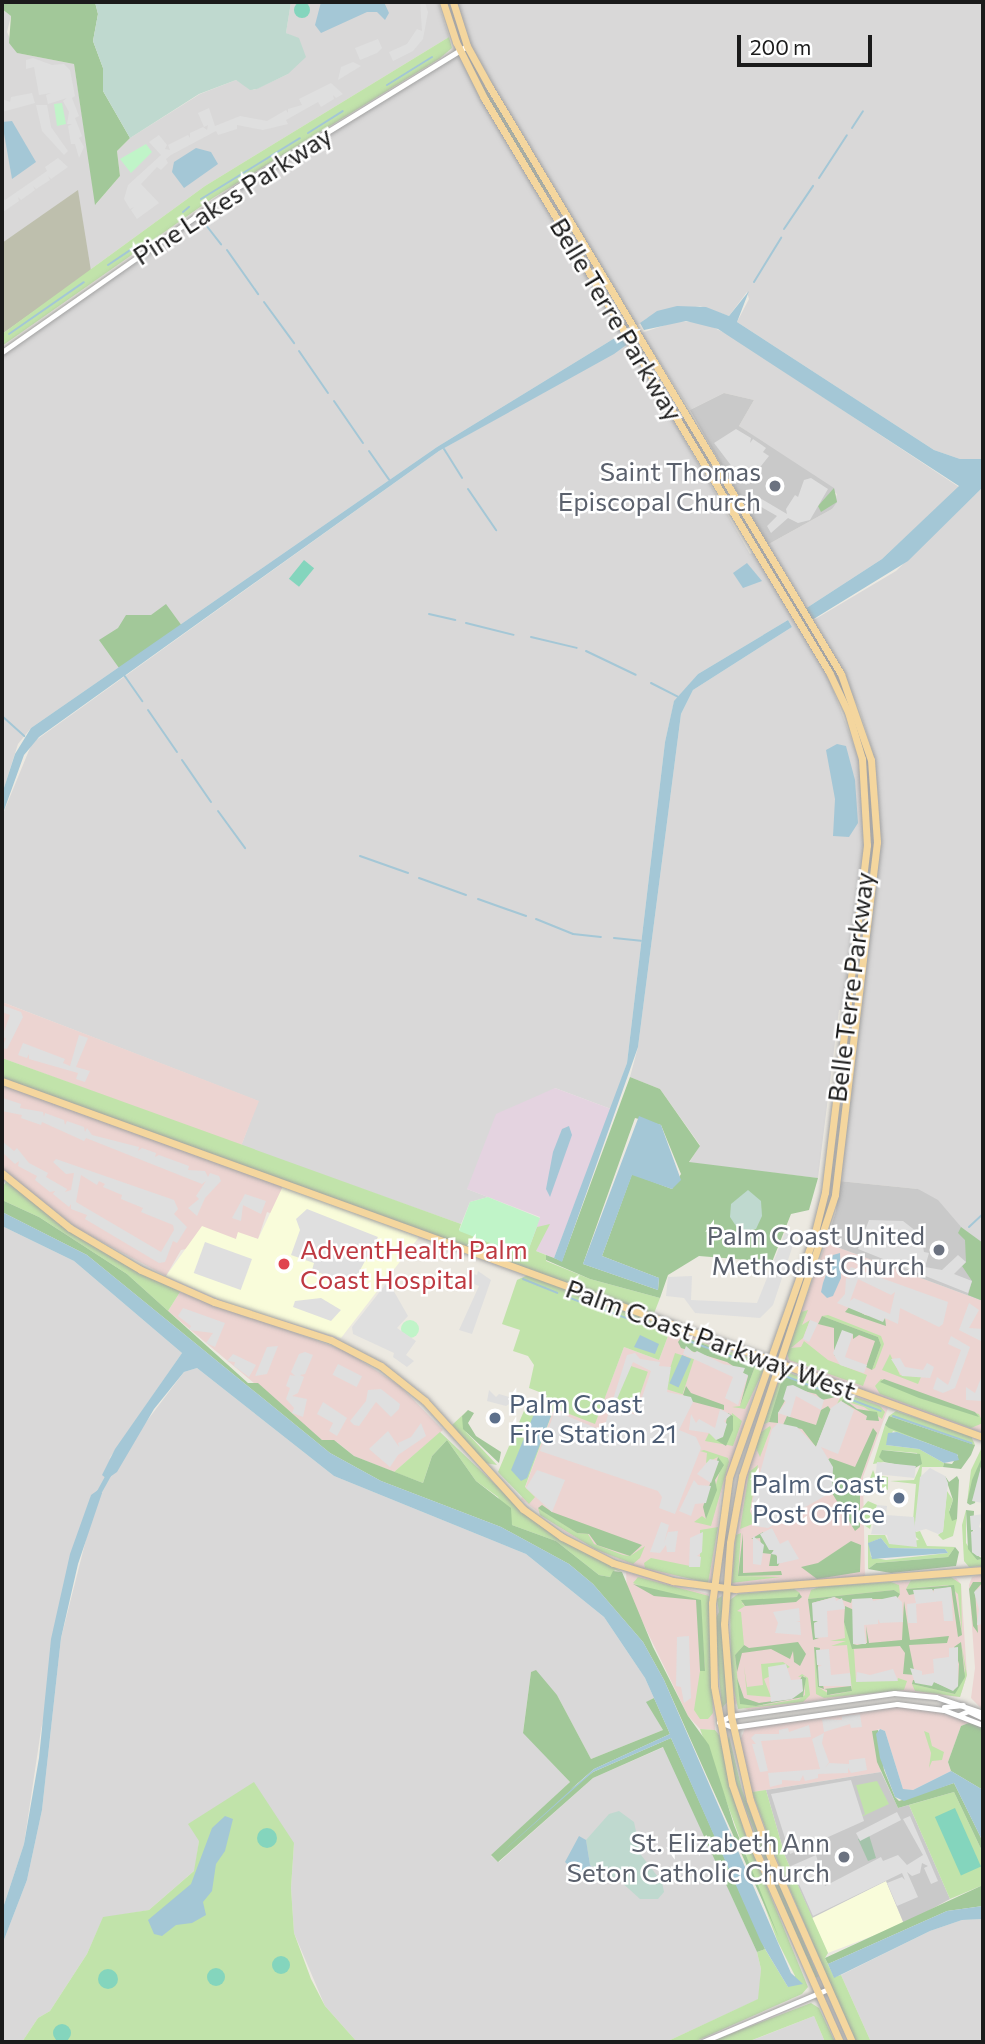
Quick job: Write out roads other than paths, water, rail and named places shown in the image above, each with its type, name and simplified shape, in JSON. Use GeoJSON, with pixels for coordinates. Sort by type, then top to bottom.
{"type":"FeatureCollection","features":[{"type":"Feature","properties":{"kind":"main road","name":"Belle Terre Parkway"},"geometry":{"type":"LineString","coordinates":[[443,2],[464,48],[839,692],[859,747],[867,803],[866,863],[823,1202],[729,1478],[713,1587],[713,1661],[719,1721],[747,1829],[841,2042]]}},
{"type":"Feature","properties":{"kind":"main road","name":"Belle Terre Parkway"},"geometry":{"type":"LineString","coordinates":[[453,2],[464,48],[848,688],[868,744],[877,801],[876,856],[835,1195],[742,1476],[725,1588],[731,1716],[758,1826],[852,2042]]}},
{"type":"Feature","properties":{"kind":"main road"},"geometry":{"type":"LineString","coordinates":[[715,481],[723,476]]}},
{"type":"Feature","properties":{"kind":"main road","name":"Palm Coast Parkway West"},"geometry":{"type":"LineString","coordinates":[[2,1081],[983,1437]]}},
{"type":"Feature","properties":{"kind":"main road"},"geometry":{"type":"LineString","coordinates":[[2,1173],[70,1228],[141,1270],[206,1300],[331,1340],[388,1371],[430,1407],[508,1496],[569,1542],[637,1572],[725,1588],[983,1570]]}},
{"type":"Feature","properties":{"kind":"street","name":"Pine Lakes Parkway"},"geometry":{"type":"LineString","coordinates":[[2,352],[236,188],[464,48]]}},
{"type":"Feature","properties":{"kind":"street"},"geometry":{"type":"LineString","coordinates":[[719,1721],[731,1716],[872,1694],[915,1694],[963,1704],[983,1715]]}},
{"type":"Feature","properties":{"kind":"street"},"geometry":{"type":"LineString","coordinates":[[719,1721],[733,1727],[910,1700],[953,1709],[963,1704]]}},
{"type":"Feature","properties":{"kind":"street"},"geometry":{"type":"LineString","coordinates":[[897,1704],[959,1715],[983,1725]]}},
{"type":"Feature","properties":{"kind":"street"},"geometry":{"type":"LineString","coordinates":[[959,1715],[968,1711],[983,1715]]}},
{"type":"Feature","properties":{"kind":"street"},"geometry":{"type":"LineString","coordinates":[[702,2042],[828,1989]]}},
{"type":"Feature","properties":{"kind":"water"},"geometry":{"type":"Polygon","coordinates":[[[321,2],[384,2],[389,13],[385,20],[377,12],[367,12],[321,33],[315,25],[321,2]]]}},
{"type":"Feature","properties":{"kind":"water"},"geometry":{"type":"Polygon","coordinates":[[[12,121],[36,162],[12,179],[2,122],[12,121]]]}},
{"type":"Feature","properties":{"kind":"water"},"geometry":{"type":"Polygon","coordinates":[[[196,148],[211,152],[218,164],[184,188],[172,172],[174,162],[196,148]]]}},
{"type":"Feature","properties":{"kind":"water"},"geometry":{"type":"Polygon","coordinates":[[[749,291],[737,322],[934,450],[960,459],[983,459],[983,487],[908,561],[812,620],[805,609],[882,559],[959,486],[718,329],[686,321],[644,330],[640,323],[657,311],[677,306],[706,307],[729,316],[749,291]]]}},
{"type":"Feature","properties":{"kind":"water"},"geometry":{"type":"Polygon","coordinates":[[[623,333],[629,343],[614,354],[439,451],[39,737],[24,755],[2,816],[2,794],[15,754],[31,728],[437,447],[623,333]]]}},
{"type":"Feature","properties":{"kind":"water"},"geometry":{"type":"Polygon","coordinates":[[[747,563],[762,581],[743,588],[733,573],[747,563]]]}},
{"type":"Feature","properties":{"kind":"water"},"geometry":{"type":"Polygon","coordinates":[[[788,620],[792,627],[693,690],[681,714],[638,1047],[562,1262],[554,1258],[627,1063],[665,742],[674,701],[698,674],[788,620]]]}},
{"type":"Feature","properties":{"kind":"water"},"geometry":{"type":"Polygon","coordinates":[[[837,744],[846,746],[855,780],[858,823],[849,837],[833,836],[835,799],[826,750],[837,744]]]}},
{"type":"Feature","properties":{"kind":"water"},"geometry":{"type":"Polygon","coordinates":[[[639,1116],[661,1125],[681,1180],[672,1189],[632,1175],[602,1256],[659,1278],[658,1290],[583,1264],[639,1116]]]}},
{"type":"Feature","properties":{"kind":"water"},"geometry":{"type":"Polygon","coordinates":[[[569,1126],[572,1135],[550,1197],[546,1189],[553,1152],[562,1129],[569,1126]]]}},
{"type":"Feature","properties":{"kind":"water"},"geometry":{"type":"Polygon","coordinates":[[[2,1212],[87,1255],[330,1453],[381,1481],[501,1527],[569,1564],[593,1584],[643,1642],[664,1680],[791,1973],[803,1984],[788,1987],[761,1942],[671,1738],[593,1772],[500,1854],[594,1769],[670,1734],[645,1678],[604,1617],[526,1554],[334,1476],[197,1368],[184,1372],[154,1409],[117,1472],[107,1479],[102,1475],[115,1449],[182,1353],[74,1261],[2,1226],[2,1212]]]}},
{"type":"Feature","properties":{"kind":"water"},"geometry":{"type":"Polygon","coordinates":[[[840,1253],[841,1278],[833,1296],[827,1298],[821,1292],[823,1283],[833,1255],[840,1253]]]}},
{"type":"Feature","properties":{"kind":"water"},"geometry":{"type":"Polygon","coordinates":[[[640,1335],[659,1344],[655,1354],[634,1347],[640,1335]]]}},
{"type":"Feature","properties":{"kind":"water"},"geometry":{"type":"Polygon","coordinates":[[[682,1355],[691,1359],[679,1387],[669,1383],[682,1355]]]}},
{"type":"Feature","properties":{"kind":"water"},"geometry":{"type":"Polygon","coordinates":[[[536,1409],[551,1416],[527,1478],[521,1481],[511,1470],[536,1409]]]}},
{"type":"Feature","properties":{"kind":"water"},"geometry":{"type":"Polygon","coordinates":[[[897,1432],[957,1454],[959,1460],[944,1463],[919,1449],[886,1445],[888,1433],[897,1432]]]}},
{"type":"Feature","properties":{"kind":"water"},"geometry":{"type":"Polygon","coordinates":[[[98,1490],[102,1493],[78,1564],[61,1638],[42,1810],[27,1880],[2,1945],[2,1911],[24,1844],[39,1758],[51,1639],[70,1554],[91,1495],[98,1490]]]}},
{"type":"Feature","properties":{"kind":"water"},"geometry":{"type":"Polygon","coordinates":[[[881,1538],[889,1548],[945,1549],[948,1553],[872,1559],[868,1543],[881,1538]]]}},
{"type":"Feature","properties":{"kind":"water"},"geometry":{"type":"Polygon","coordinates":[[[880,1729],[885,1731],[903,1789],[913,1790],[951,1771],[983,1790],[983,1842],[954,1783],[904,1801],[895,1797],[880,1758],[876,1734],[880,1729]]]}},
{"type":"Feature","properties":{"kind":"water"},"geometry":{"type":"Polygon","coordinates":[[[225,1816],[233,1819],[225,1851],[216,1864],[212,1891],[203,1902],[206,1915],[192,1923],[176,1925],[162,1936],[154,1934],[148,1920],[191,1884],[212,1828],[225,1816]]]}},
{"type":"Feature","properties":{"kind":"water"},"geometry":{"type":"Polygon","coordinates":[[[579,1836],[586,1840],[590,1865],[597,1872],[590,1876],[579,1875],[565,1862],[579,1836]]]}},
{"type":"Feature","properties":{"kind":"water"},"geometry":{"type":"Polygon","coordinates":[[[983,1906],[983,1919],[962,1920],[930,1931],[834,1978],[828,1964],[947,1911],[983,1906]]]}},
{"type":"Feature","properties":{"kind":"waterway"},"geometry":{"type":"LineString","coordinates":[[387,85],[432,57]]}},
{"type":"Feature","properties":{"kind":"waterway"},"geometry":{"type":"LineString","coordinates":[[308,133],[343,111]]}},
{"type":"Feature","properties":{"kind":"waterway"},"geometry":{"type":"LineString","coordinates":[[852,128],[863,111]]}},
{"type":"Feature","properties":{"kind":"waterway"},"geometry":{"type":"LineString","coordinates":[[819,178],[847,135]]}},
{"type":"Feature","properties":{"kind":"waterway"},"geometry":{"type":"LineString","coordinates":[[201,199],[300,138]]}},
{"type":"Feature","properties":{"kind":"waterway"},"geometry":{"type":"LineString","coordinates":[[784,229],[813,186]]}},
{"type":"Feature","properties":{"kind":"waterway"},"geometry":{"type":"LineString","coordinates":[[183,212],[189,207]]}},
{"type":"Feature","properties":{"kind":"waterway"},"geometry":{"type":"LineString","coordinates":[[202,220],[221,244]]}},
{"type":"Feature","properties":{"kind":"waterway"},"geometry":{"type":"LineString","coordinates":[[754,282],[781,238]]}},
{"type":"Feature","properties":{"kind":"waterway"},"geometry":{"type":"LineString","coordinates":[[108,265],[139,244]]}},
{"type":"Feature","properties":{"kind":"waterway"},"geometry":{"type":"LineString","coordinates":[[227,250],[258,294]]}},
{"type":"Feature","properties":{"kind":"waterway"},"geometry":{"type":"LineString","coordinates":[[9,334],[84,282]]}},
{"type":"Feature","properties":{"kind":"waterway"},"geometry":{"type":"LineString","coordinates":[[264,302],[294,343]]}},
{"type":"Feature","properties":{"kind":"waterway"},"geometry":{"type":"LineString","coordinates":[[299,351],[328,393]]}},
{"type":"Feature","properties":{"kind":"waterway"},"geometry":{"type":"LineString","coordinates":[[334,401],[363,443]]}},
{"type":"Feature","properties":{"kind":"waterway"},"geometry":{"type":"LineString","coordinates":[[444,449],[462,478]]}},
{"type":"Feature","properties":{"kind":"waterway"},"geometry":{"type":"LineString","coordinates":[[369,451],[389,480]]}},
{"type":"Feature","properties":{"kind":"waterway"},"geometry":{"type":"LineString","coordinates":[[468,489],[496,530]]}},
{"type":"Feature","properties":{"kind":"waterway"},"geometry":{"type":"LineString","coordinates":[[429,614],[455,620]]}},
{"type":"Feature","properties":{"kind":"waterway"},"geometry":{"type":"LineString","coordinates":[[466,623],[514,635]]}},
{"type":"Feature","properties":{"kind":"waterway"},"geometry":{"type":"LineString","coordinates":[[531,637],[577,648]]}},
{"type":"Feature","properties":{"kind":"waterway"},"geometry":{"type":"LineString","coordinates":[[586,651],[636,675]]}},
{"type":"Feature","properties":{"kind":"waterway"},"geometry":{"type":"LineString","coordinates":[[124,675],[142,701]]}},
{"type":"Feature","properties":{"kind":"waterway"},"geometry":{"type":"LineString","coordinates":[[651,683],[678,697]]}},
{"type":"Feature","properties":{"kind":"waterway"},"geometry":{"type":"LineString","coordinates":[[148,710],[177,752]]}},
{"type":"Feature","properties":{"kind":"waterway"},"geometry":{"type":"LineString","coordinates":[[2,716],[24,736]]}},
{"type":"Feature","properties":{"kind":"waterway"},"geometry":{"type":"LineString","coordinates":[[182,760],[211,802]]}},
{"type":"Feature","properties":{"kind":"waterway"},"geometry":{"type":"LineString","coordinates":[[218,811],[245,848]]}},
{"type":"Feature","properties":{"kind":"waterway"},"geometry":{"type":"LineString","coordinates":[[360,856],[408,873]]}},
{"type":"Feature","properties":{"kind":"waterway"},"geometry":{"type":"LineString","coordinates":[[419,878],[466,895]]}},
{"type":"Feature","properties":{"kind":"waterway"},"geometry":{"type":"LineString","coordinates":[[478,899],[526,916]]}},
{"type":"Feature","properties":{"kind":"waterway"},"geometry":{"type":"LineString","coordinates":[[536,919],[573,934],[601,937]]}},
{"type":"Feature","properties":{"kind":"waterway"},"geometry":{"type":"LineString","coordinates":[[614,938],[641,941]]}},
{"type":"Feature","properties":{"kind":"waterway"},"geometry":{"type":"LineString","coordinates":[[969,1227],[983,1214]]}},
{"type":"Feature","properties":{"kind":"waterway"},"geometry":{"type":"LineString","coordinates":[[523,1279],[557,1293]]}},
{"type":"Feature","properties":{"kind":"waterway"},"geometry":{"type":"LineString","coordinates":[[565,1296],[589,1305]]}},
{"type":"Feature","properties":{"kind":"waterway"},"geometry":{"type":"LineString","coordinates":[[595,1307],[669,1333]]}},
{"type":"Feature","properties":{"kind":"waterway"},"geometry":{"type":"LineString","coordinates":[[686,1340],[757,1366]]}},
{"type":"Feature","properties":{"kind":"waterway"},"geometry":{"type":"LineString","coordinates":[[785,1376],[833,1394]]}},
{"type":"Feature","properties":{"kind":"waterway"},"geometry":{"type":"LineString","coordinates":[[847,1398],[881,1411]]}},
{"type":"Feature","properties":{"kind":"waterway"},"geometry":{"type":"LineString","coordinates":[[893,1416],[971,1443]]}},
{"type":"Feature","properties":{"kind":"waterway"},"geometry":{"type":"LineString","coordinates":[[97,1495],[108,1475]]}},
{"type":"Feature","properties":{"kind":"place","name":"Saint Thomas Episcopal Church"},"geometry":{"type":"Point","coordinates":[775,486]}},
{"type":"Feature","properties":{"kind":"place","name":"Palm Coast United Methodist Church"},"geometry":{"type":"Point","coordinates":[939,1250]}},
{"type":"Feature","properties":{"kind":"place","name":"AdventHealth Palm Coast Hospital"},"geometry":{"type":"Point","coordinates":[284,1264]}},
{"type":"Feature","properties":{"kind":"place","name":"Palm Coast Fire Station 21"},"geometry":{"type":"Point","coordinates":[495,1418]}},
{"type":"Feature","properties":{"kind":"place","name":"Palm Coast Post Office"},"geometry":{"type":"Point","coordinates":[899,1498]}},
{"type":"Feature","properties":{"kind":"place","name":"St. Elizabeth Ann Seton Catholic Church"},"geometry":{"type":"Point","coordinates":[844,1857]}}]}
